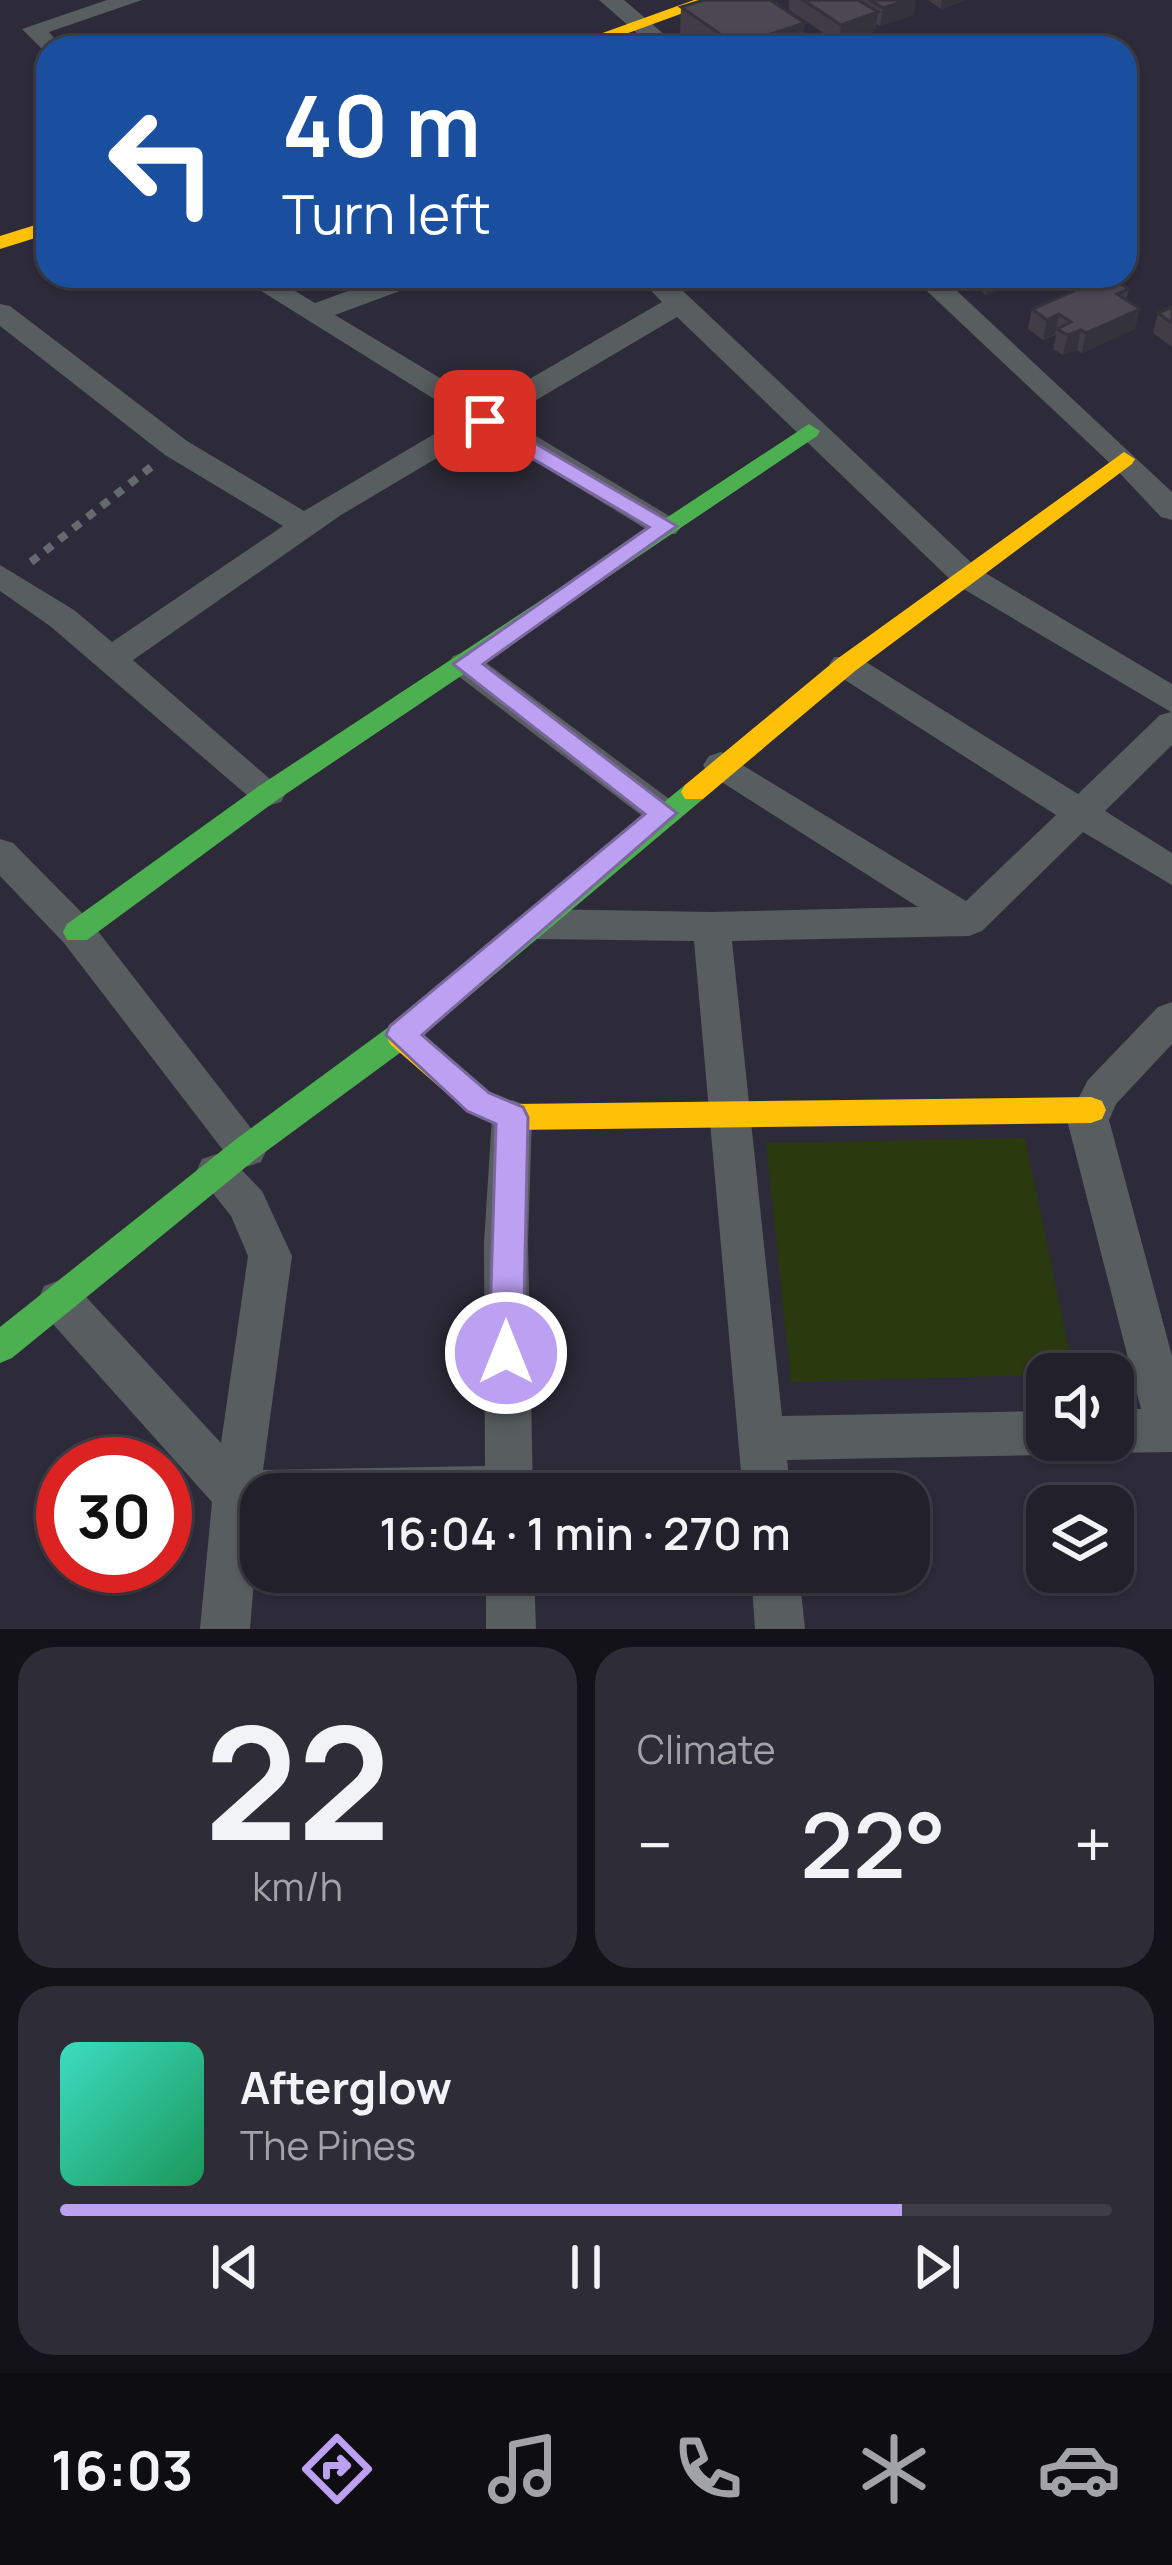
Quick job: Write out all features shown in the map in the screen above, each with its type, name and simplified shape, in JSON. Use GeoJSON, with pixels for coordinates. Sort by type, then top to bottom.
{"type":"FeatureCollection","features":[{"type":"Feature","properties":{"kind":"street"},"geometry":{"type":"LineString","coordinates":[[37,36],[131,0]]}},
{"type":"Feature","properties":{"kind":"street"},"geometry":{"type":"LineString","coordinates":[[610,0],[654,36]]}},
{"type":"Feature","properties":{"kind":"street"},"geometry":{"type":"LineString","coordinates":[[604,36],[711,0]]}},
{"type":"Feature","properties":{"kind":"street"},"geometry":{"type":"LineString","coordinates":[[2,241],[36,231]]}},
{"type":"Feature","properties":{"kind":"street"},"geometry":{"type":"LineString","coordinates":[[270,288],[665,526]]}},
{"type":"Feature","properties":{"kind":"street"},"geometry":{"type":"LineString","coordinates":[[312,314],[382,288]]}},
{"type":"Feature","properties":{"kind":"street"},"geometry":{"type":"LineString","coordinates":[[663,288],[966,576],[1172,700]]}},
{"type":"Feature","properties":{"kind":"street"},"geometry":{"type":"LineString","coordinates":[[938,288],[1124,459],[1172,510]]}},
{"type":"Feature","properties":{"kind":"street"},"geometry":{"type":"LineString","coordinates":[[112,659],[377,479],[485,421],[679,304]]}},
{"type":"Feature","properties":{"kind":"street"},"geometry":{"type":"LineString","coordinates":[[7,328],[176,448],[306,526]]}},
{"type":"Feature","properties":{"kind":"street"},"geometry":{"type":"LineString","coordinates":[[77,932],[268,793],[809,431]]}},
{"type":"Feature","properties":{"kind":"street"},"geometry":{"type":"LineString","coordinates":[[0,1347],[231,1161],[401,1035],[846,665],[1124,459]]}},
{"type":"Feature","properties":{"kind":"street"},"geometry":{"type":"LineString","coordinates":[[2,582],[112,659],[268,793]]}},
{"type":"Feature","properties":{"kind":"street"},"geometry":{"type":"LineString","coordinates":[[466,664],[663,813]]}},
{"type":"Feature","properties":{"kind":"street"},"geometry":{"type":"LineString","coordinates":[[846,665],[1172,872]]}},
{"type":"Feature","properties":{"kind":"street"},"geometry":{"type":"LineString","coordinates":[[536,924],[712,927],[969,921],[1172,724]]}},
{"type":"Feature","properties":{"kind":"street"},"geometry":{"type":"LineString","coordinates":[[721,765],[969,921]]}},
{"type":"Feature","properties":{"kind":"street"},"geometry":{"type":"LineString","coordinates":[[0,853],[77,932],[231,1161],[269,1256],[268,1294],[236,1494],[224,1629]]}},
{"type":"Feature","properties":{"kind":"street"},"geometry":{"type":"LineString","coordinates":[[712,927],[765,1473]]}},
{"type":"Feature","properties":{"kind":"street"},"geometry":{"type":"LineString","coordinates":[[1134,1431],[1170,1430],[1090,1132],[1091,1110],[1172,1018]]}},
{"type":"Feature","properties":{"kind":"street"},"geometry":{"type":"LineString","coordinates":[[401,1035],[478,1102],[512,1117],[1091,1110]]}},
{"type":"Feature","properties":{"kind":"street"},"geometry":{"type":"LineString","coordinates":[[509,1473],[506,1243],[512,1117]]}},
{"type":"Feature","properties":{"kind":"street"},"geometry":{"type":"LineString","coordinates":[[60,1300],[240,1494]]}},
{"type":"Feature","properties":{"kind":"street"},"geometry":{"type":"LineString","coordinates":[[761,1438],[1026,1432]]}},
{"type":"Feature","properties":{"kind":"street"},"geometry":{"type":"LineString","coordinates":[[510,1593],[511,1629]]}},
{"type":"Feature","properties":{"kind":"street"},"geometry":{"type":"LineString","coordinates":[[777,1593],[780,1629]]}},
{"type":"Feature","properties":{"kind":"path"},"geometry":{"type":"LineString","coordinates":[[2,582],[176,448]]}},
{"type":"Feature","properties":{"kind":"green space"},"geometry":{"type":"Polygon","coordinates":[[[1025,1138],[1070,1353],[1026,1353],[1026,1375],[791,1382],[766,1143],[1025,1138]]]}},
{"type":"Feature","properties":{"kind":"building"},"geometry":{"type":"Polygon","coordinates":[[[704,0],[770,0],[805,23],[764,36],[723,36],[681,7],[704,0]]]}},
{"type":"Feature","properties":{"kind":"building"},"geometry":{"type":"Polygon","coordinates":[[[803,0],[858,0],[878,12],[841,25],[803,0]]]}},
{"type":"Feature","properties":{"kind":"building"},"geometry":{"type":"Polygon","coordinates":[[[870,0],[907,0],[883,8],[870,0]]]}},
{"type":"Feature","properties":{"kind":"building"},"geometry":{"type":"Polygon","coordinates":[[[1080,288],[1127,288],[1117,294],[1140,309],[1086,333],[1068,335],[1057,329],[1071,322],[1059,314],[1047,320],[1032,309],[1080,288]]]}},
{"type":"Feature","properties":{"kind":"building"},"geometry":{"type":"Polygon","coordinates":[[[1172,307],[1172,323],[1158,313],[1172,307]]]}},
{"type":"Feature","properties":{"kind":"traffic: fast"},"geometry":{"type":"LineString","coordinates":[[77,932],[268,793],[809,431]]}},
{"type":"Feature","properties":{"kind":"traffic: fast"},"geometry":{"type":"LineString","coordinates":[[0,1347],[246,1149],[401,1035],[694,792]]}},
{"type":"Feature","properties":{"kind":"traffic: slow"},"geometry":{"type":"LineString","coordinates":[[605,36],[711,0]]}},
{"type":"Feature","properties":{"kind":"traffic: slow"},"geometry":{"type":"LineString","coordinates":[[0,243],[36,231]]}},
{"type":"Feature","properties":{"kind":"traffic: slow"},"geometry":{"type":"LineString","coordinates":[[694,792],[846,665],[1124,459]]}},
{"type":"Feature","properties":{"kind":"traffic: slow"},"geometry":{"type":"LineString","coordinates":[[401,1035],[478,1102],[512,1117],[1091,1110]]}},
{"type":"Feature","properties":{"kind":"route"},"geometry":{"type":"LineString","coordinates":[[485,421],[665,526],[466,664],[663,813],[401,1035],[478,1102],[512,1117],[506,1353]]}}]}
